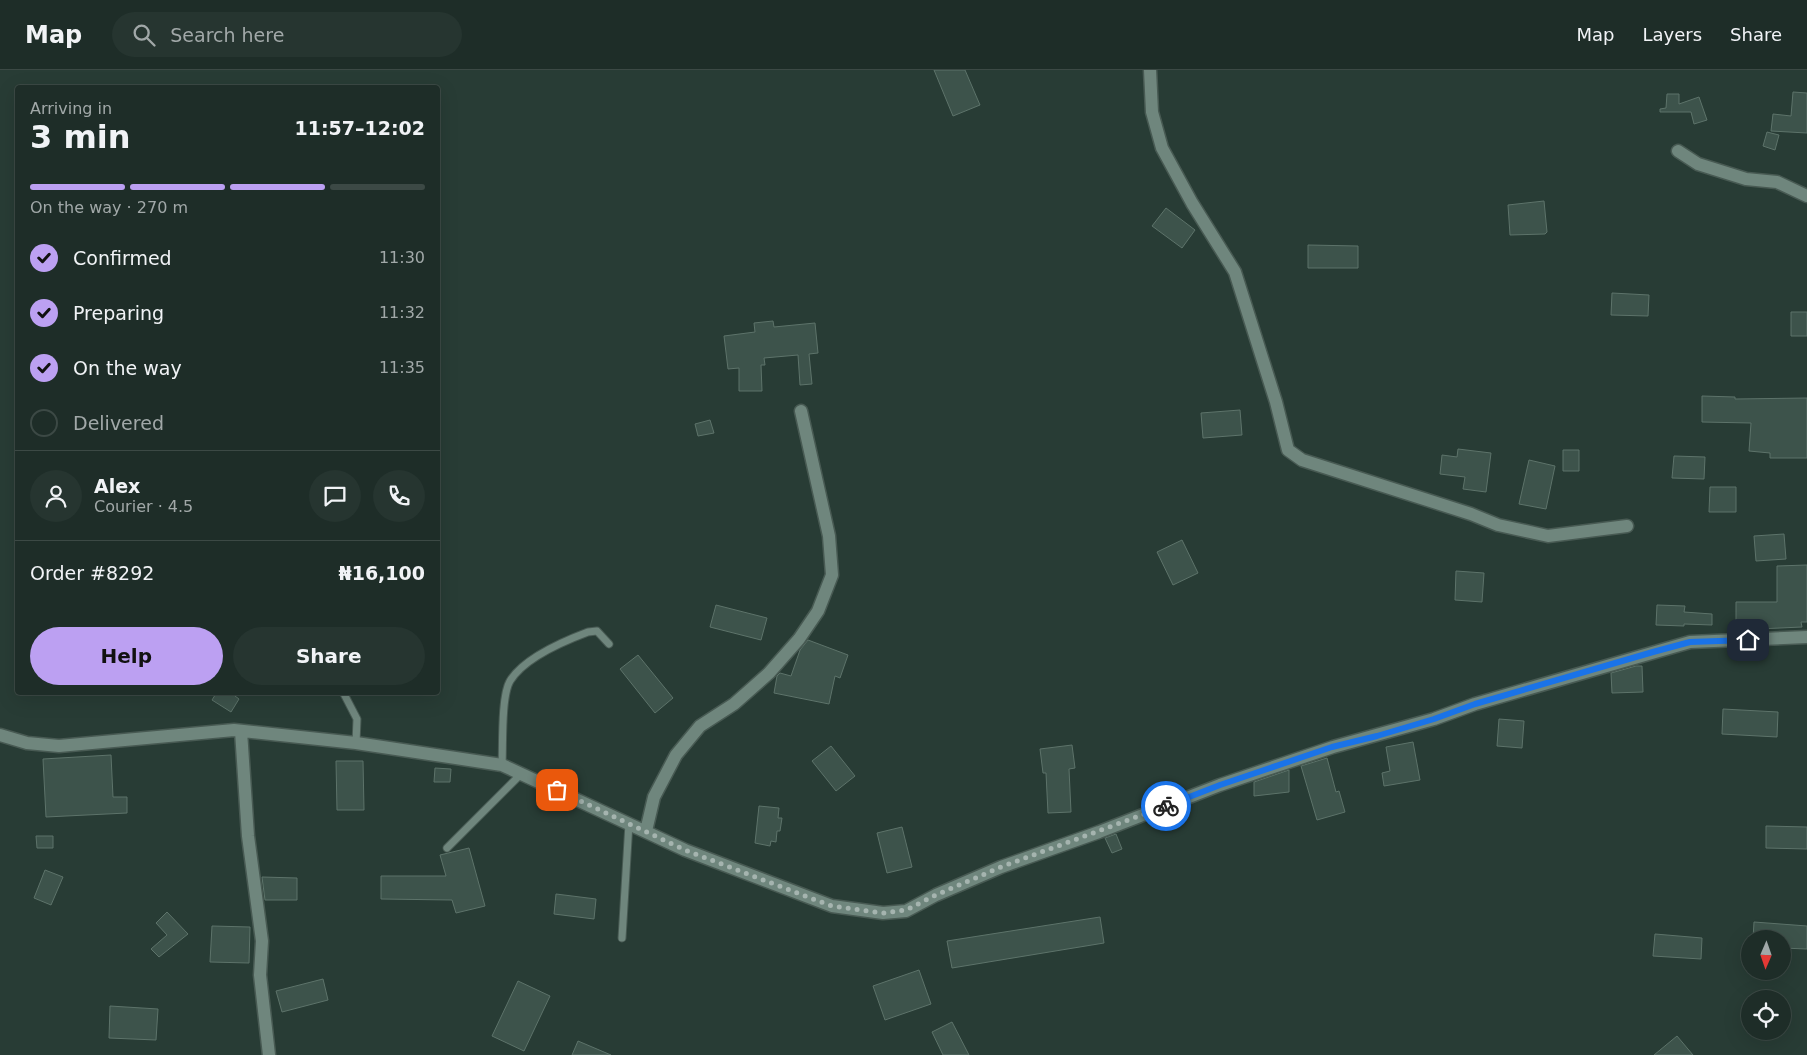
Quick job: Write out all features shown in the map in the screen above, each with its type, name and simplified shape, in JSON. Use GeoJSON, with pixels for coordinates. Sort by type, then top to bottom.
{"type":"FeatureCollection","features":[{"type":"Feature","properties":{"kind":"street"},"geometry":{"type":"LineString","coordinates":[[1150,70],[1152,112],[1162,148],[1192,203],[1235,272],[1276,402],[1288,450],[1302,460],[1471,514],[1498,525],[1548,536],[1627,526]]}},
{"type":"Feature","properties":{"kind":"street"},"geometry":{"type":"LineString","coordinates":[[1678,152],[1698,164],[1746,179],[1777,182],[1807,196]]}},
{"type":"Feature","properties":{"kind":"street"},"geometry":{"type":"LineString","coordinates":[[646,831],[654,797],[676,755],[700,726],[734,704],[769,673],[799,639],[818,611],[832,575],[829,536],[801,410]]}},
{"type":"Feature","properties":{"kind":"street"},"geometry":{"type":"LineString","coordinates":[[0,735],[27,743],[59,746],[241,731],[356,743],[502,765],[685,850],[832,906],[883,913],[906,910],[1001,867],[1099,832],[1220,785],[1332,747],[1434,719],[1475,704],[1690,642],[1807,637]]}},
{"type":"Feature","properties":{"kind":"street"},"geometry":{"type":"LineString","coordinates":[[241,731],[248,836],[262,941],[260,974],[269,1055]]}},
{"type":"Feature","properties":{"kind":"lane"},"geometry":{"type":"LineString","coordinates":[[502,765],[505,702],[510,681],[531,660],[588,632],[597,631],[609,644]]}},
{"type":"Feature","properties":{"kind":"lane"},"geometry":{"type":"LineString","coordinates":[[344,695],[356,719],[356,743]]}},
{"type":"Feature","properties":{"kind":"lane"},"geometry":{"type":"LineString","coordinates":[[446,848],[521,774]]}},
{"type":"Feature","properties":{"kind":"lane"},"geometry":{"type":"LineString","coordinates":[[622,938],[630,823]]}},
{"type":"Feature","properties":{"kind":"building"},"geometry":{"type":"Polygon","coordinates":[[[934,70],[965,70],[980,105],[953,116],[934,70]]]}},
{"type":"Feature","properties":{"kind":"building"},"geometry":{"type":"Polygon","coordinates":[[[1793,92],[1807,93],[1807,133],[1771,131],[1773,114],[1791,116],[1793,92]]]}},
{"type":"Feature","properties":{"kind":"building"},"geometry":{"type":"Polygon","coordinates":[[[1667,94],[1679,94],[1679,104],[1699,97],[1707,120],[1694,124],[1691,112],[1660,112],[1660,109],[1666,108],[1667,94]]]}},
{"type":"Feature","properties":{"kind":"building"},"geometry":{"type":"Polygon","coordinates":[[[1767,132],[1779,135],[1775,150],[1763,146],[1767,132]]]}},
{"type":"Feature","properties":{"kind":"building"},"geometry":{"type":"Polygon","coordinates":[[[1544,201],[1547,232],[1545,234],[1510,235],[1508,205],[1544,201]]]}},
{"type":"Feature","properties":{"kind":"building"},"geometry":{"type":"Polygon","coordinates":[[[1166,208],[1195,230],[1182,248],[1152,226],[1166,208]]]}},
{"type":"Feature","properties":{"kind":"building"},"geometry":{"type":"Polygon","coordinates":[[[1308,245],[1358,246],[1358,268],[1308,268],[1308,245]]]}},
{"type":"Feature","properties":{"kind":"building"},"geometry":{"type":"Polygon","coordinates":[[[1612,293],[1649,295],[1648,316],[1611,315],[1612,293]]]}},
{"type":"Feature","properties":{"kind":"building"},"geometry":{"type":"Polygon","coordinates":[[[1791,312],[1807,312],[1807,336],[1791,336],[1791,312]]]}},
{"type":"Feature","properties":{"kind":"building"},"geometry":{"type":"Polygon","coordinates":[[[773,321],[774,327],[815,323],[818,353],[809,354],[812,384],[800,385],[798,355],[764,358],[765,365],[761,365],[762,391],[739,391],[739,368],[728,369],[724,336],[755,332],[754,323],[773,321]]]}},
{"type":"Feature","properties":{"kind":"building"},"geometry":{"type":"Polygon","coordinates":[[[1702,396],[1735,397],[1735,399],[1807,398],[1807,458],[1770,458],[1770,453],[1749,451],[1751,423],[1702,422],[1702,396]]]}},
{"type":"Feature","properties":{"kind":"building"},"geometry":{"type":"Polygon","coordinates":[[[1240,410],[1242,435],[1203,438],[1201,413],[1240,410]]]}},
{"type":"Feature","properties":{"kind":"building"},"geometry":{"type":"Polygon","coordinates":[[[710,420],[714,433],[698,436],[695,424],[710,420]]]}},
{"type":"Feature","properties":{"kind":"building"},"geometry":{"type":"Polygon","coordinates":[[[1458,449],[1491,453],[1486,492],[1463,489],[1465,477],[1440,474],[1442,455],[1457,457],[1458,449]]]}},
{"type":"Feature","properties":{"kind":"building"},"geometry":{"type":"Polygon","coordinates":[[[1563,450],[1579,450],[1579,471],[1563,471],[1563,450]]]}},
{"type":"Feature","properties":{"kind":"building"},"geometry":{"type":"Polygon","coordinates":[[[1674,456],[1705,457],[1704,479],[1672,478],[1674,456]]]}},
{"type":"Feature","properties":{"kind":"building"},"geometry":{"type":"Polygon","coordinates":[[[1529,460],[1555,466],[1546,509],[1519,504],[1529,460]]]}},
{"type":"Feature","properties":{"kind":"building"},"geometry":{"type":"Polygon","coordinates":[[[1710,487],[1736,487],[1736,512],[1709,512],[1710,487]]]}},
{"type":"Feature","properties":{"kind":"building"},"geometry":{"type":"Polygon","coordinates":[[[1784,534],[1786,559],[1756,561],[1754,536],[1784,534]]]}},
{"type":"Feature","properties":{"kind":"building"},"geometry":{"type":"Polygon","coordinates":[[[1182,540],[1198,573],[1173,585],[1157,552],[1182,540]]]}},
{"type":"Feature","properties":{"kind":"building"},"geometry":{"type":"Polygon","coordinates":[[[1807,565],[1807,622],[1801,622],[1802,627],[1736,630],[1736,602],[1777,602],[1777,566],[1807,565]]]}},
{"type":"Feature","properties":{"kind":"building"},"geometry":{"type":"Polygon","coordinates":[[[1456,571],[1484,573],[1482,602],[1455,600],[1456,571]]]}},
{"type":"Feature","properties":{"kind":"building"},"geometry":{"type":"Polygon","coordinates":[[[716,605],[767,618],[761,640],[710,627],[716,605]]]}},
{"type":"Feature","properties":{"kind":"building"},"geometry":{"type":"Polygon","coordinates":[[[1657,605],[1685,606],[1684,612],[1712,614],[1712,625],[1656,625],[1657,605]]]}},
{"type":"Feature","properties":{"kind":"building"},"geometry":{"type":"Polygon","coordinates":[[[808,640],[848,655],[840,678],[835,676],[829,704],[774,693],[777,676],[780,673],[791,676],[800,650],[808,640]]]}},
{"type":"Feature","properties":{"kind":"building"},"geometry":{"type":"Polygon","coordinates":[[[638,655],[673,698],[655,713],[620,669],[638,655]]]}},
{"type":"Feature","properties":{"kind":"building"},"geometry":{"type":"Polygon","coordinates":[[[1642,666],[1643,692],[1612,693],[1611,673],[1642,666]]]}},
{"type":"Feature","properties":{"kind":"building"},"geometry":{"type":"Polygon","coordinates":[[[215,695],[236,695],[239,699],[231,712],[212,700],[215,695]]]}},
{"type":"Feature","properties":{"kind":"building"},"geometry":{"type":"Polygon","coordinates":[[[1723,709],[1778,712],[1777,737],[1722,734],[1723,709]]]}},
{"type":"Feature","properties":{"kind":"building"},"geometry":{"type":"Polygon","coordinates":[[[1499,719],[1524,721],[1522,748],[1497,746],[1499,719]]]}},
{"type":"Feature","properties":{"kind":"building"},"geometry":{"type":"Polygon","coordinates":[[[1413,742],[1420,780],[1384,786],[1382,773],[1390,771],[1386,747],[1413,742]]]}},
{"type":"Feature","properties":{"kind":"building"},"geometry":{"type":"Polygon","coordinates":[[[1072,745],[1075,768],[1069,769],[1071,812],[1048,813],[1046,773],[1043,773],[1040,749],[1072,745]]]}},
{"type":"Feature","properties":{"kind":"building"},"geometry":{"type":"Polygon","coordinates":[[[831,746],[855,776],[836,791],[812,761],[831,746]]]}},
{"type":"Feature","properties":{"kind":"building"},"geometry":{"type":"Polygon","coordinates":[[[111,755],[113,797],[127,797],[127,813],[46,817],[43,759],[111,755]]]}},
{"type":"Feature","properties":{"kind":"building"},"geometry":{"type":"Polygon","coordinates":[[[1327,758],[1336,792],[1339,791],[1345,812],[1317,820],[1301,766],[1327,758]]]}},
{"type":"Feature","properties":{"kind":"building"},"geometry":{"type":"Polygon","coordinates":[[[336,761],[363,761],[364,810],[337,810],[336,761]]]}},
{"type":"Feature","properties":{"kind":"building"},"geometry":{"type":"Polygon","coordinates":[[[435,768],[451,769],[450,782],[434,782],[435,768]]]}},
{"type":"Feature","properties":{"kind":"building"},"geometry":{"type":"Polygon","coordinates":[[[1289,770],[1289,792],[1254,796],[1254,782],[1289,770]]]}},
{"type":"Feature","properties":{"kind":"building"},"geometry":{"type":"Polygon","coordinates":[[[759,806],[779,808],[778,818],[782,818],[780,831],[777,831],[776,842],[771,841],[770,846],[755,843],[759,806]]]}},
{"type":"Feature","properties":{"kind":"building"},"geometry":{"type":"Polygon","coordinates":[[[1766,826],[1807,827],[1807,849],[1766,848],[1766,826]]]}},
{"type":"Feature","properties":{"kind":"building"},"geometry":{"type":"Polygon","coordinates":[[[902,827],[912,867],[887,873],[877,833],[902,827]]]}},
{"type":"Feature","properties":{"kind":"building"},"geometry":{"type":"Polygon","coordinates":[[[1116,834],[1122,849],[1112,853],[1105,838],[1116,834]]]}},
{"type":"Feature","properties":{"kind":"building"},"geometry":{"type":"Polygon","coordinates":[[[36,836],[53,836],[53,848],[37,848],[36,836]]]}},
{"type":"Feature","properties":{"kind":"building"},"geometry":{"type":"Polygon","coordinates":[[[469,848],[485,906],[456,913],[452,900],[381,899],[381,876],[446,876],[440,855],[469,848]]]}},
{"type":"Feature","properties":{"kind":"building"},"geometry":{"type":"Polygon","coordinates":[[[45,870],[63,877],[51,905],[34,898],[45,870]]]}},
{"type":"Feature","properties":{"kind":"building"},"geometry":{"type":"Polygon","coordinates":[[[262,877],[297,878],[297,900],[265,900],[262,877]]]}},
{"type":"Feature","properties":{"kind":"building"},"geometry":{"type":"Polygon","coordinates":[[[556,894],[596,899],[594,919],[554,914],[556,894]]]}},
{"type":"Feature","properties":{"kind":"building"},"geometry":{"type":"Polygon","coordinates":[[[167,912],[188,934],[159,957],[151,949],[167,935],[156,923],[167,912]]]}},
{"type":"Feature","properties":{"kind":"building"},"geometry":{"type":"Polygon","coordinates":[[[1100,917],[1104,943],[952,968],[947,941],[1100,917]]]}},
{"type":"Feature","properties":{"kind":"building"},"geometry":{"type":"Polygon","coordinates":[[[1754,922],[1807,926],[1807,949],[1791,948],[1791,930],[1754,930],[1754,922]]]}},
{"type":"Feature","properties":{"kind":"building"},"geometry":{"type":"Polygon","coordinates":[[[212,926],[250,927],[249,963],[210,962],[212,926]]]}},
{"type":"Feature","properties":{"kind":"building"},"geometry":{"type":"Polygon","coordinates":[[[1655,934],[1702,938],[1701,959],[1653,956],[1655,934]]]}},
{"type":"Feature","properties":{"kind":"building"},"geometry":{"type":"Polygon","coordinates":[[[919,970],[931,1004],[885,1020],[873,986],[919,970]]]}},
{"type":"Feature","properties":{"kind":"building"},"geometry":{"type":"Polygon","coordinates":[[[323,979],[328,1000],[282,1012],[276,991],[323,979]]]}},
{"type":"Feature","properties":{"kind":"building"},"geometry":{"type":"Polygon","coordinates":[[[518,981],[550,996],[524,1051],[492,1036],[518,981]]]}},
{"type":"Feature","properties":{"kind":"building"},"geometry":{"type":"Polygon","coordinates":[[[110,1006],[158,1009],[156,1040],[109,1038],[110,1006]]]}},
{"type":"Feature","properties":{"kind":"building"},"geometry":{"type":"Polygon","coordinates":[[[952,1022],[969,1055],[943,1055],[932,1032],[952,1022]]]}},
{"type":"Feature","properties":{"kind":"building"},"geometry":{"type":"Polygon","coordinates":[[[1677,1036],[1693,1055],[1654,1055],[1677,1036]]]}},
{"type":"Feature","properties":{"kind":"building"},"geometry":{"type":"Polygon","coordinates":[[[578,1041],[611,1055],[572,1055],[578,1041]]]}},
{"type":"Feature","properties":{"kind":"way so far"},"geometry":{"type":"LineString","coordinates":[[557,790],[685,850],[813,899],[832,906],[883,913],[906,910],[1001,867],[1166,806]]}},
{"type":"Feature","properties":{"kind":"route"},"geometry":{"type":"LineString","coordinates":[[1166,806],[1220,785],[1332,747],[1377,736],[1434,719],[1475,704],[1653,652],[1690,642],[1748,640]]}}]}
